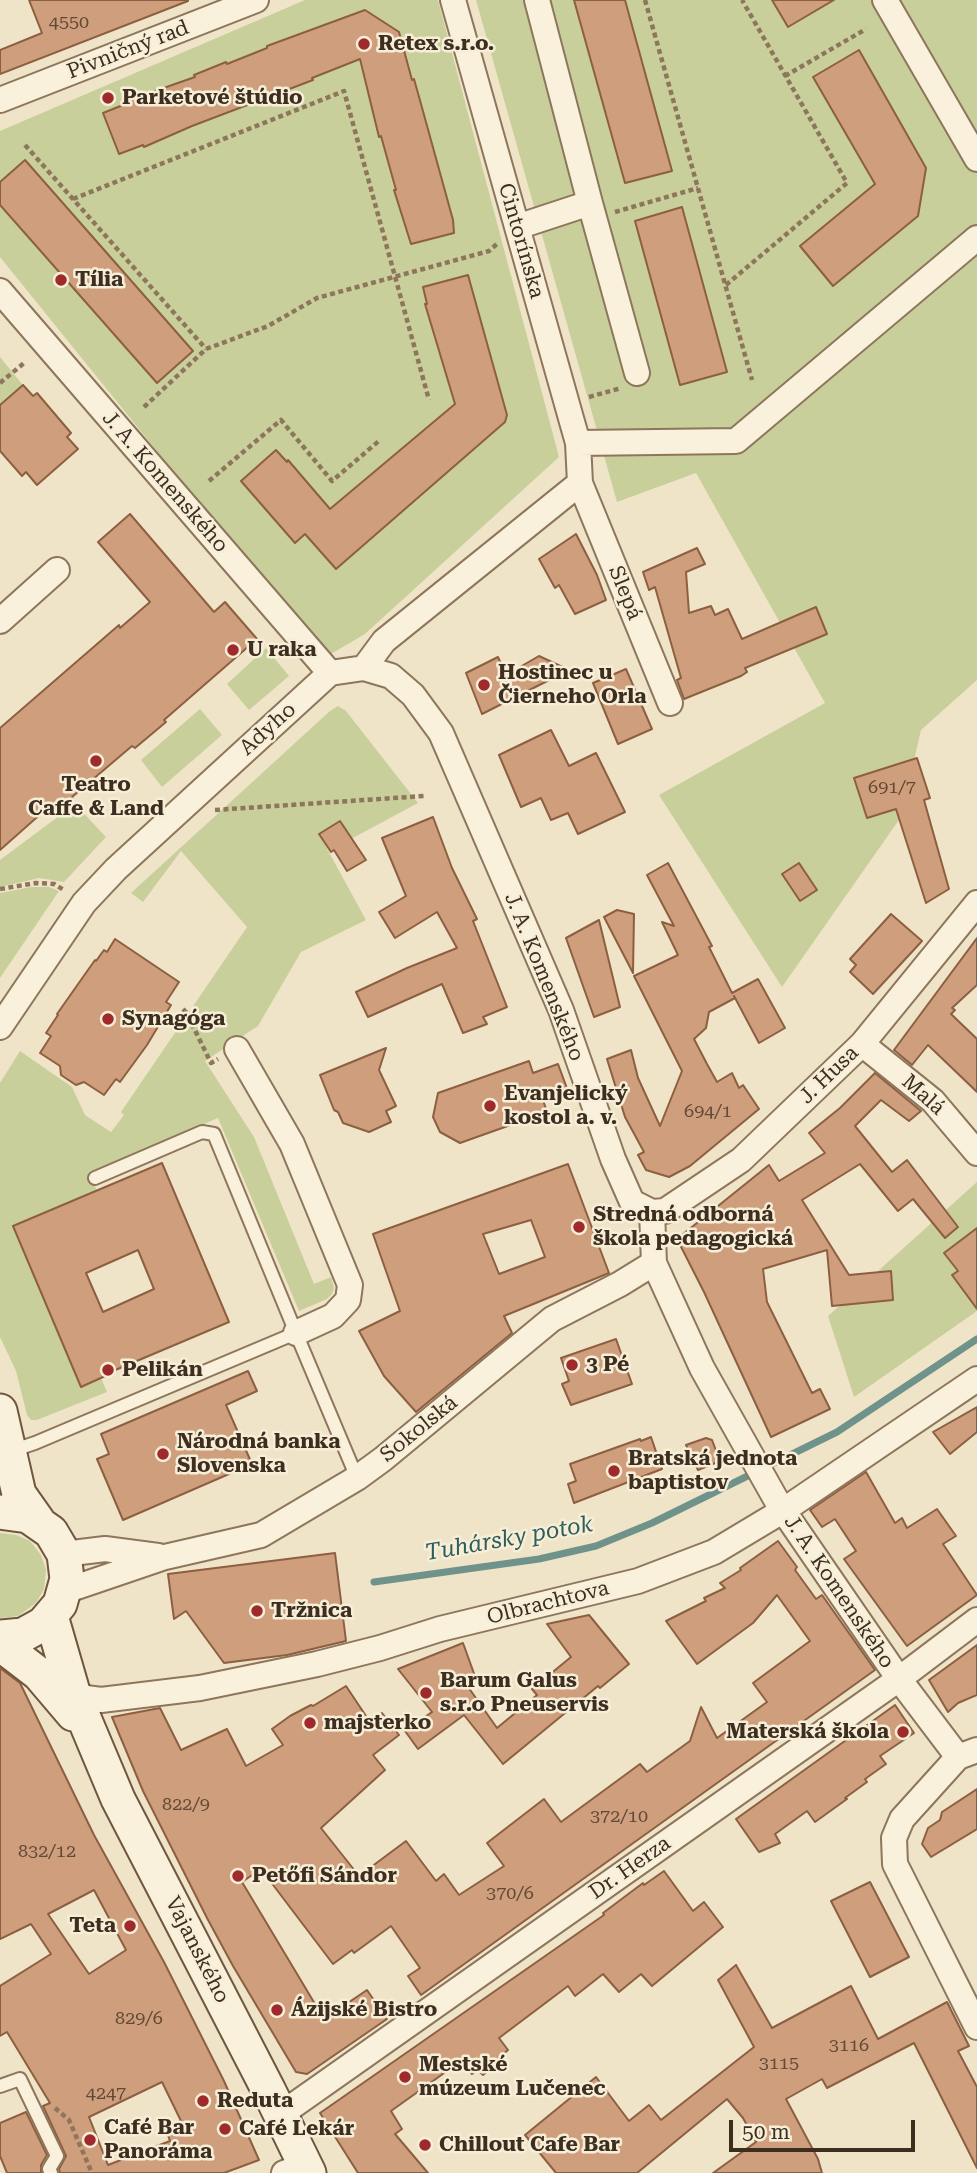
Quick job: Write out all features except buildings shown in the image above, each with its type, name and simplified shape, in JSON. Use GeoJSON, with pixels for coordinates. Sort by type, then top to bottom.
{"type":"FeatureCollection","features":[{"type":"Feature","properties":{"kind":"main road"},"geometry":{"type":"LineString","coordinates":[[0,1410],[19,1494],[38,1521],[51,1532],[64,1554]]}},
{"type":"Feature","properties":{"kind":"main road"},"geometry":{"type":"LineString","coordinates":[[0,1512],[18,1513],[38,1521]]}},
{"type":"Feature","properties":{"kind":"main road","name":"Vajanského"},"geometry":{"type":"LineString","coordinates":[[64,1554],[67,1579],[58,1604],[73,1692],[89,1735],[118,1799],[280,2115],[299,2170]]}},
{"type":"Feature","properties":{"kind":"main road"},"geometry":{"type":"LineString","coordinates":[[0,1637],[12,1637],[33,1630],[58,1604]]}},
{"type":"Feature","properties":{"kind":"main road","name":"Vajanského"},"geometry":{"type":"LineString","coordinates":[[0,1644],[39,1674],[89,1735]]}},
{"type":"Feature","properties":{"kind":"street","name":"Pivničný rad"},"geometry":{"type":"LineString","coordinates":[[0,100],[256,0]]}},
{"type":"Feature","properties":{"kind":"street","name":"Cintorínska"},"geometry":{"type":"LineString","coordinates":[[453,0],[578,443],[580,483]]}},
{"type":"Feature","properties":{"kind":"street"},"geometry":{"type":"LineString","coordinates":[[537,0],[600,208],[632,379]]}},
{"type":"Feature","properties":{"kind":"street"},"geometry":{"type":"LineString","coordinates":[[885,0],[977,159]]}},
{"type":"Feature","properties":{"kind":"street"},"geometry":{"type":"LineString","coordinates":[[517,227],[600,208]]}},
{"type":"Feature","properties":{"kind":"street"},"geometry":{"type":"LineString","coordinates":[[578,443],[736,441],[977,238]]}},
{"type":"Feature","properties":{"kind":"street","name":"J. A. Komenského"},"geometry":{"type":"LineString","coordinates":[[0,291],[330,673]]}},
{"type":"Feature","properties":{"kind":"street"},"geometry":{"type":"LineString","coordinates":[[330,673],[364,668],[384,641],[580,483]]}},
{"type":"Feature","properties":{"kind":"street","name":"Slepá"},"geometry":{"type":"LineString","coordinates":[[580,483],[670,703]]}},
{"type":"Feature","properties":{"kind":"street"},"geometry":{"type":"LineString","coordinates":[[0,621],[57,570]]}},
{"type":"Feature","properties":{"kind":"street","name":"J. A. Komenského"},"geometry":{"type":"LineString","coordinates":[[364,668],[391,676],[413,695],[441,733],[561,1010],[613,1159],[632,1202],[652,1212],[654,1263],[702,1368],[749,1455],[899,1679],[967,1754],[902,1819],[894,1838],[895,1864],[977,2027]]}},
{"type":"Feature","properties":{"kind":"street","name":"Adyho"},"geometry":{"type":"LineString","coordinates":[[4,1015],[92,894],[210,781],[330,673]]}},
{"type":"Feature","properties":{"kind":"street","name":"J. Husa"},"geometry":{"type":"LineString","coordinates":[[652,1212],[665,1211],[741,1160],[862,1044],[977,903]]}},
{"type":"Feature","properties":{"kind":"street","name":"Malá"},"geometry":{"type":"LineString","coordinates":[[862,1044],[933,1101],[977,1153]]}},
{"type":"Feature","properties":{"kind":"street"},"geometry":{"type":"LineString","coordinates":[[237,1049],[292,1144],[350,1285],[348,1300],[333,1316],[296,1333]]}},
{"type":"Feature","properties":{"kind":"street","name":"Sokolská"},"geometry":{"type":"LineString","coordinates":[[58,1604],[166,1557],[261,1535],[357,1478],[383,1459],[552,1319],[654,1263]]}},
{"type":"Feature","properties":{"kind":"street","name":"Olbrachtova"},"geometry":{"type":"LineString","coordinates":[[73,1692],[86,1698],[101,1700],[200,1688],[317,1664],[440,1629],[638,1581],[715,1552],[977,1379]]}},
{"type":"Feature","properties":{"kind":"street","name":"Sokolská"},"geometry":{"type":"LineString","coordinates":[[64,1554],[105,1549],[166,1557]]}},
{"type":"Feature","properties":{"kind":"street","name":"Dr. Herza"},"geometry":{"type":"LineString","coordinates":[[280,2115],[899,1679],[977,1620]]}},
{"type":"Feature","properties":{"kind":"lane"},"geometry":{"type":"LineString","coordinates":[[95,1178],[202,1132],[209,1131],[214,1134],[357,1478]]}},
{"type":"Feature","properties":{"kind":"lane"},"geometry":{"type":"LineString","coordinates":[[10,1451],[296,1333]]}},
{"type":"Feature","properties":{"kind":"lane"},"geometry":{"type":"LineString","coordinates":[[0,2086],[20,2079],[57,2156],[49,2169],[51,2173]]}},
{"type":"Feature","properties":{"kind":"path"},"geometry":{"type":"LineString","coordinates":[[645,0],[752,380]]}},
{"type":"Feature","properties":{"kind":"path"},"geometry":{"type":"LineString","coordinates":[[726,285],[846,183],[742,0]]}},
{"type":"Feature","properties":{"kind":"path"},"geometry":{"type":"LineString","coordinates":[[785,76],[866,29]]}},
{"type":"Feature","properties":{"kind":"path"},"geometry":{"type":"LineString","coordinates":[[74,199],[344,91],[429,400]]}},
{"type":"Feature","properties":{"kind":"path"},"geometry":{"type":"LineString","coordinates":[[25,145],[206,349]]}},
{"type":"Feature","properties":{"kind":"path"},"geometry":{"type":"LineString","coordinates":[[600,208],[698,188]]}},
{"type":"Feature","properties":{"kind":"path"},"geometry":{"type":"LineString","coordinates":[[144,407],[206,349],[268,326],[317,298],[489,251]]}},
{"type":"Feature","properties":{"kind":"path"},"geometry":{"type":"LineString","coordinates":[[0,383],[24,363]]}},
{"type":"Feature","properties":{"kind":"path"},"geometry":{"type":"LineString","coordinates":[[567,403],[632,379]]}},
{"type":"Feature","properties":{"kind":"path"},"geometry":{"type":"LineString","coordinates":[[209,481],[281,420],[332,481],[380,440]]}},
{"type":"Feature","properties":{"kind":"path"},"geometry":{"type":"LineString","coordinates":[[212,811],[424,796]]}},
{"type":"Feature","properties":{"kind":"path"},"geometry":{"type":"LineString","coordinates":[[0,889],[36,883],[54,884],[64,890]]}},
{"type":"Feature","properties":{"kind":"green space"},"geometry":{"type":"Polygon","coordinates":[[[305,0],[438,0],[559,457],[365,634],[324,658],[0,257],[0,131],[305,0]]]}},
{"type":"Feature","properties":{"kind":"green space"},"geometry":{"type":"Polygon","coordinates":[[[476,0],[977,0],[977,680],[921,730],[901,817],[782,987],[659,795],[825,703],[696,473],[617,502],[476,0]]]}},
{"type":"Feature","properties":{"kind":"green space"},"geometry":{"type":"Polygon","coordinates":[[[0,357],[23,385],[0,405],[0,357]]]}},
{"type":"Feature","properties":{"kind":"green space"},"geometry":{"type":"Polygon","coordinates":[[[266,648],[289,676],[249,710],[227,684],[266,648]]]}},
{"type":"Feature","properties":{"kind":"green space"},"geometry":{"type":"Polygon","coordinates":[[[338,706],[346,711],[418,803],[351,839],[319,834],[366,920],[301,952],[258,1026],[205,1061],[254,1137],[314,1284],[331,1277],[334,1288],[332,1294],[327,1299],[299,1311],[218,1118],[89,1173],[97,1191],[14,1226],[81,1386],[101,1378],[107,1392],[31,1420],[27,1415],[16,1371],[0,1337],[0,1083],[20,1051],[72,1087],[85,1115],[111,1132],[124,1115],[121,1112],[247,927],[181,851],[143,902],[131,893],[338,706]]]}},
{"type":"Feature","properties":{"kind":"green space"},"geometry":{"type":"Polygon","coordinates":[[[200,709],[222,735],[162,787],[141,760],[200,709]]]}},
{"type":"Feature","properties":{"kind":"green space"},"geometry":{"type":"Polygon","coordinates":[[[75,804],[106,837],[64,882],[39,878],[0,887],[0,860],[75,804]]]}},
{"type":"Feature","properties":{"kind":"green space"},"geometry":{"type":"Polygon","coordinates":[[[31,887],[49,887],[59,891],[0,978],[0,893],[31,887]]]}},
{"type":"Feature","properties":{"kind":"green space"},"geometry":{"type":"Polygon","coordinates":[[[977,1182],[977,1311],[854,1397],[828,1316],[977,1182]]]}},
{"type":"Feature","properties":{"kind":"green space"},"geometry":{"type":"Polygon","coordinates":[[[0,1533],[16,1535],[30,1541],[41,1555],[46,1570],[44,1589],[36,1603],[18,1616],[2,1618],[0,1618],[0,1533]]]}},
{"type":"Feature","properties":{"kind":"waterway","name":"Tuhársky potok"},"geometry":{"type":"LineString","coordinates":[[374,1582],[539,1559],[596,1546],[652,1523],[837,1432],[977,1339]]}},
{"type":"Feature","properties":{"kind":"place","name":"Retex s.r.o."},"geometry":{"type":"Point","coordinates":[364,44]}},
{"type":"Feature","properties":{"kind":"place","name":"Parketové štúdio"},"geometry":{"type":"Point","coordinates":[108,98]}},
{"type":"Feature","properties":{"kind":"place","name":"Tília"},"geometry":{"type":"Point","coordinates":[61,280]}},
{"type":"Feature","properties":{"kind":"place","name":"U raka"},"geometry":{"type":"Point","coordinates":[233,650]}},
{"type":"Feature","properties":{"kind":"place","name":"Hostinec u Čierneho Orla"},"geometry":{"type":"Point","coordinates":[484,685]}},
{"type":"Feature","properties":{"kind":"place","name":"Teatro Caffe & Land"},"geometry":{"type":"Point","coordinates":[96,761]}},
{"type":"Feature","properties":{"kind":"place","name":"Synagóga"},"geometry":{"type":"Point","coordinates":[108,1019]}},
{"type":"Feature","properties":{"kind":"place","name":"Evanjelický kostol a. v."},"geometry":{"type":"Point","coordinates":[490,1106]}},
{"type":"Feature","properties":{"kind":"place","name":"Stredná odborná škola pedagogická"},"geometry":{"type":"Point","coordinates":[579,1227]}},
{"type":"Feature","properties":{"kind":"place","name":"3 Pé"},"geometry":{"type":"Point","coordinates":[572,1365]}},
{"type":"Feature","properties":{"kind":"place","name":"Pelikán"},"geometry":{"type":"Point","coordinates":[108,1370]}},
{"type":"Feature","properties":{"kind":"place","name":"Národná banka Slovenska"},"geometry":{"type":"Point","coordinates":[163,1454]}},
{"type":"Feature","properties":{"kind":"place","name":"Bratská jednota baptistov"},"geometry":{"type":"Point","coordinates":[614,1471]}},
{"type":"Feature","properties":{"kind":"place","name":"Tržnica"},"geometry":{"type":"Point","coordinates":[257,1611]}},
{"type":"Feature","properties":{"kind":"place","name":"Barum Galus s.r.o Pneuservis"},"geometry":{"type":"Point","coordinates":[426,1693]}},
{"type":"Feature","properties":{"kind":"place","name":"majsterko"},"geometry":{"type":"Point","coordinates":[310,1723]}},
{"type":"Feature","properties":{"kind":"place","name":"Materská škola"},"geometry":{"type":"Point","coordinates":[903,1732]}},
{"type":"Feature","properties":{"kind":"place","name":"Petőfi Sándor"},"geometry":{"type":"Point","coordinates":[238,1876]}},
{"type":"Feature","properties":{"kind":"place","name":"Teta"},"geometry":{"type":"Point","coordinates":[130,1926]}},
{"type":"Feature","properties":{"kind":"place","name":"Ázijské Bistro"},"geometry":{"type":"Point","coordinates":[277,2010]}},
{"type":"Feature","properties":{"kind":"place","name":"Mestské múzeum Lučenec"},"geometry":{"type":"Point","coordinates":[405,2077]}},
{"type":"Feature","properties":{"kind":"place","name":"Reduta"},"geometry":{"type":"Point","coordinates":[203,2101]}},
{"type":"Feature","properties":{"kind":"place","name":"Café Lekár"},"geometry":{"type":"Point","coordinates":[225,2129]}},
{"type":"Feature","properties":{"kind":"place","name":"Café Bar Panoráma"},"geometry":{"type":"Point","coordinates":[90,2140]}},
{"type":"Feature","properties":{"kind":"place","name":"Chillout Cafe Bar"},"geometry":{"type":"Point","coordinates":[425,2145]}}]}
